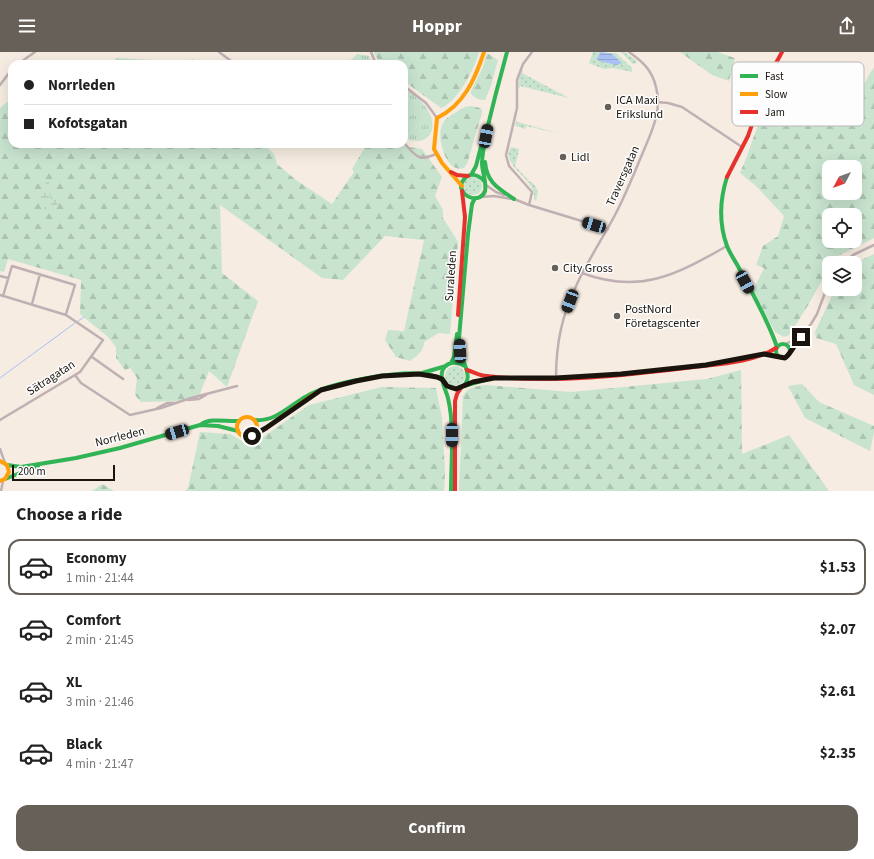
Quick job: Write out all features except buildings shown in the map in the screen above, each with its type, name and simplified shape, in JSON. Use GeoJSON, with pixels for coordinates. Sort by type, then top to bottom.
{"type":"FeatureCollection","features":[{"type":"Feature","properties":{"kind":"main road"},"geometry":{"type":"LineString","coordinates":[[484,52],[478,70],[462,98],[448,113],[437,118],[434,148],[436,154],[462,187],[464,194],[468,197],[477,198],[484,193],[485,184],[483,175],[483,157],[491,114],[507,52]]}},
{"type":"Feature","properties":{"kind":"main road"},"geometry":{"type":"LineString","coordinates":[[777,62],[782,52]]}},
{"type":"Feature","properties":{"kind":"main road"},"geometry":{"type":"LineString","coordinates":[[462,187],[464,179],[470,175],[476,166],[483,136],[491,114]]}},
{"type":"Feature","properties":{"kind":"main road"},"geometry":{"type":"LineString","coordinates":[[491,114],[486,147],[485,163],[487,174],[493,184],[514,199]]}},
{"type":"Feature","properties":{"kind":"main road"},"geometry":{"type":"LineString","coordinates":[[751,126],[743,147],[727,177],[722,196],[721,218],[727,246],[774,336],[776,352],[779,357]]}},
{"type":"Feature","properties":{"kind":"main road"},"geometry":{"type":"LineString","coordinates":[[448,169],[457,175],[480,176],[485,184]]}},
{"type":"Feature","properties":{"kind":"main road","name":"Suraleden"},"geometry":{"type":"LineString","coordinates":[[451,363],[454,357],[456,337],[465,217],[462,187]]}},
{"type":"Feature","properties":{"kind":"main road","name":"Suraleden"},"geometry":{"type":"LineString","coordinates":[[467,369],[460,351],[459,338],[468,234],[472,204],[477,198]]}},
{"type":"Feature","properties":{"kind":"main road"},"geometry":{"type":"LineString","coordinates":[[764,354],[783,358],[786,357],[790,351],[786,344],[774,336]]}},
{"type":"Feature","properties":{"kind":"main road"},"geometry":{"type":"LineString","coordinates":[[419,374],[458,362],[476,375],[494,378],[556,378],[621,374],[699,366],[764,354],[780,344],[786,344]]}},
{"type":"Feature","properties":{"kind":"main road"},"geometry":{"type":"LineString","coordinates":[[446,366],[442,373],[449,402],[451,420],[451,491]]}},
{"type":"Feature","properties":{"kind":"main road"},"geometry":{"type":"LineString","coordinates":[[455,491],[455,401],[457,394],[468,379],[467,369]]}},
{"type":"Feature","properties":{"kind":"main road"},"geometry":{"type":"LineString","coordinates":[[321,390],[266,428],[250,436],[245,436],[238,431],[237,426],[242,418],[247,416],[255,420],[269,419],[310,393],[321,390],[356,381],[382,376],[419,374],[437,377],[452,388],[462,387],[494,378]]}},
{"type":"Feature","properties":{"kind":"main road"},"geometry":{"type":"LineString","coordinates":[[254,434],[257,428],[255,420]]}},
{"type":"Feature","properties":{"kind":"main road","name":"Norrleden"},"geometry":{"type":"LineString","coordinates":[[4,463],[18,468],[120,448],[200,425],[202,422],[239,421]]}},
{"type":"Feature","properties":{"kind":"main road","name":"Norrleden"},"geometry":{"type":"LineString","coordinates":[[200,425],[218,426],[238,431]]}},
{"type":"Feature","properties":{"kind":"main road"},"geometry":{"type":"LineString","coordinates":[[3,480],[9,472],[4,463]]}},
{"type":"Feature","properties":{"kind":"main road","name":"Norrleden"},"geometry":{"type":"LineString","coordinates":[[3,480],[44,463]]}},
{"type":"Feature","properties":{"kind":"street"},"geometry":{"type":"LineString","coordinates":[[24,60],[35,52]]}},
{"type":"Feature","properties":{"kind":"street"},"geometry":{"type":"LineString","coordinates":[[219,52],[230,60]]}},
{"type":"Feature","properties":{"kind":"street"},"geometry":{"type":"LineString","coordinates":[[529,205],[532,192],[510,166],[506,158],[506,152],[517,108],[517,80],[523,64],[532,52]]}},
{"type":"Feature","properties":{"kind":"street","name":"Traversgatan"},"geometry":{"type":"LineString","coordinates":[[556,378],[556,352],[562,324],[571,298],[582,273],[623,200],[651,134],[656,117],[658,102],[657,88],[651,73],[641,60],[629,52]]}},
{"type":"Feature","properties":{"kind":"street"},"geometry":{"type":"LineString","coordinates":[[0,84],[8,74]]}},
{"type":"Feature","properties":{"kind":"street"},"geometry":{"type":"LineString","coordinates":[[408,89],[426,103],[437,118]]}},
{"type":"Feature","properties":{"kind":"street"},"geometry":{"type":"LineString","coordinates":[[658,102],[668,102],[682,107],[743,147]]}},
{"type":"Feature","properties":{"kind":"street"},"geometry":{"type":"LineString","coordinates":[[408,147],[420,158],[426,158],[436,154]]}},
{"type":"Feature","properties":{"kind":"street"},"geometry":{"type":"LineString","coordinates":[[485,184],[496,192],[529,205],[608,229]]}},
{"type":"Feature","properties":{"kind":"street"},"geometry":{"type":"LineString","coordinates":[[477,198],[494,196],[514,199]]}},
{"type":"Feature","properties":{"kind":"street"},"geometry":{"type":"LineString","coordinates":[[582,273],[628,282],[652,280],[682,270],[727,246]]}},
{"type":"Feature","properties":{"kind":"street"},"geometry":{"type":"LineString","coordinates":[[852,256],[874,246]]}},
{"type":"Feature","properties":{"kind":"street"},"geometry":{"type":"LineString","coordinates":[[12,266],[40,274],[75,285],[66,315],[1,295],[12,266]]}},
{"type":"Feature","properties":{"kind":"street"},"geometry":{"type":"LineString","coordinates":[[32,304],[40,274]]}},
{"type":"Feature","properties":{"kind":"street"},"geometry":{"type":"LineString","coordinates":[[0,276],[8,278]]}},
{"type":"Feature","properties":{"kind":"street"},"geometry":{"type":"LineString","coordinates":[[790,351],[816,314],[823,296]]}},
{"type":"Feature","properties":{"kind":"street","name":"Sätragatan"},"geometry":{"type":"LineString","coordinates":[[0,420],[80,372],[103,340],[66,315]]}},
{"type":"Feature","properties":{"kind":"street"},"geometry":{"type":"LineString","coordinates":[[786,344],[804,333]]}},
{"type":"Feature","properties":{"kind":"street"},"geometry":{"type":"LineString","coordinates":[[92,356],[123,378]]}},
{"type":"Feature","properties":{"kind":"street"},"geometry":{"type":"LineString","coordinates":[[75,375],[81,383],[130,415],[188,400],[195,400],[206,395],[237,386]]}},
{"type":"Feature","properties":{"kind":"street"},"geometry":{"type":"LineString","coordinates":[[0,449],[4,463]]}},
{"type":"Feature","properties":{"kind":"street"},"geometry":{"type":"LineString","coordinates":[[1,491],[3,480]]}},
{"type":"Feature","properties":{"kind":"green space"},"geometry":{"type":"Polygon","coordinates":[[[374,52],[479,52],[474,67],[459,92],[447,105],[441,108],[408,84],[408,60],[378,60],[374,52]]]}},
{"type":"Feature","properties":{"kind":"green space"},"geometry":{"type":"Polygon","coordinates":[[[593,52],[601,52],[599,61],[616,65],[607,52],[616,53],[632,68],[632,72],[613,68],[604,69],[589,63],[593,52]]]}},
{"type":"Feature","properties":{"kind":"green space"},"geometry":{"type":"Polygon","coordinates":[[[621,52],[624,52],[636,60],[637,63],[633,64],[621,52]]]}},
{"type":"Feature","properties":{"kind":"green space"},"geometry":{"type":"Polygon","coordinates":[[[680,52],[717,52],[735,58],[734,62],[732,62],[729,81],[712,75],[680,52]]]}},
{"type":"Feature","properties":{"kind":"green space"},"geometry":{"type":"Polygon","coordinates":[[[487,53],[498,60],[491,86],[485,100],[481,100],[473,96],[471,91],[483,67],[487,53]]]}},
{"type":"Feature","properties":{"kind":"green space"},"geometry":{"type":"Polygon","coordinates":[[[357,54],[369,56],[371,60],[350,60],[357,54]]]}},
{"type":"Feature","properties":{"kind":"green space"},"geometry":{"type":"Polygon","coordinates":[[[118,58],[154,60],[113,60],[118,58]]]}},
{"type":"Feature","properties":{"kind":"green space"},"geometry":{"type":"Polygon","coordinates":[[[874,68],[874,238],[862,244],[862,208],[822,208],[822,248],[854,248],[838,256],[822,256],[822,280],[789,335],[784,337],[775,332],[753,291],[764,268],[756,265],[763,246],[778,236],[784,216],[757,187],[740,173],[758,126],[864,126],[864,84],[874,68]]]}},
{"type":"Feature","properties":{"kind":"green space"},"geometry":{"type":"Polygon","coordinates":[[[521,71],[523,71],[522,73],[569,98],[520,86],[518,88],[521,71]]]}},
{"type":"Feature","properties":{"kind":"green space"},"geometry":{"type":"Polygon","coordinates":[[[408,91],[425,106],[432,121],[430,134],[420,141],[408,139],[408,91]]]}},
{"type":"Feature","properties":{"kind":"green space"},"geometry":{"type":"Polygon","coordinates":[[[8,101],[8,148],[268,148],[274,154],[277,164],[296,180],[332,204],[354,172],[352,169],[365,148],[408,148],[408,147],[422,149],[442,177],[435,196],[443,210],[443,218],[458,242],[450,334],[439,333],[424,342],[421,351],[410,361],[396,357],[385,340],[388,330],[404,331],[424,240],[385,236],[343,280],[322,278],[220,205],[222,273],[258,301],[227,387],[209,371],[199,396],[181,401],[141,402],[135,395],[137,378],[130,368],[125,370],[116,358],[116,347],[108,337],[80,314],[81,280],[8,259],[4,272],[0,271],[0,108],[8,101]]]}},
{"type":"Feature","properties":{"kind":"green space"},"geometry":{"type":"Polygon","coordinates":[[[472,106],[480,108],[482,113],[467,164],[464,168],[458,169],[452,166],[444,153],[440,136],[441,129],[444,122],[450,116],[463,108],[472,106]]]}},
{"type":"Feature","properties":{"kind":"green space"},"geometry":{"type":"Polygon","coordinates":[[[517,119],[517,122],[561,134],[526,126],[525,129],[516,126],[517,119]]]}},
{"type":"Feature","properties":{"kind":"green space"},"geometry":{"type":"Polygon","coordinates":[[[511,147],[519,149],[515,166],[530,182],[533,183],[538,191],[536,201],[534,199],[534,192],[531,186],[513,166],[510,160],[508,153],[511,147]]]}},
{"type":"Feature","properties":{"kind":"green space"},"geometry":{"type":"Polygon","coordinates":[[[473,177],[479,180],[482,186],[479,192],[473,195],[467,192],[464,186],[467,180],[473,177]]]}},
{"type":"Feature","properties":{"kind":"green space"},"geometry":{"type":"Polygon","coordinates":[[[50,181],[49,193],[51,199],[56,200],[58,205],[52,211],[44,209],[40,203],[42,187],[50,181]]]}},
{"type":"Feature","properties":{"kind":"green space"},"geometry":{"type":"Polygon","coordinates":[[[874,254],[874,395],[854,385],[836,344],[816,338],[815,332],[832,296],[862,296],[862,260],[874,254]]]}},
{"type":"Feature","properties":{"kind":"green space"},"geometry":{"type":"Polygon","coordinates":[[[455,366],[462,369],[465,376],[462,383],[455,386],[448,383],[445,376],[448,369],[455,366]]]}},
{"type":"Feature","properties":{"kind":"green space"},"geometry":{"type":"Polygon","coordinates":[[[741,370],[742,454],[789,435],[829,491],[459,491],[463,396],[467,391],[473,388],[486,385],[571,392],[707,379],[741,370]]]}},
{"type":"Feature","properties":{"kind":"green space"},"geometry":{"type":"Polygon","coordinates":[[[802,384],[819,402],[874,426],[870,451],[805,418],[788,386],[802,384]]]}},
{"type":"Feature","properties":{"kind":"green space"},"geometry":{"type":"Polygon","coordinates":[[[382,387],[436,388],[442,418],[445,472],[444,491],[185,491],[188,488],[200,432],[230,434],[244,442],[249,442],[263,437],[309,405],[382,387]]]}},
{"type":"Feature","properties":{"kind":"green space"},"geometry":{"type":"Polygon","coordinates":[[[102,484],[114,491],[92,491],[102,484]]]}},
{"type":"Feature","properties":{"kind":"water"},"geometry":{"type":"Polygon","coordinates":[[[601,52],[612,54],[622,63],[616,65],[599,61],[597,59],[601,52]]]}},
{"type":"Feature","properties":{"kind":"waterway"},"geometry":{"type":"LineString","coordinates":[[78,321],[84,317]]}},
{"type":"Feature","properties":{"kind":"waterway"},"geometry":{"type":"LineString","coordinates":[[0,378],[75,323]]}},
{"type":"Feature","properties":{"kind":"traffic: fast"},"geometry":{"type":"LineString","coordinates":[[485,182],[481,178],[477,176],[467,176],[462,183],[462,190],[465,194],[472,198],[480,197],[485,191],[485,184],[485,181],[482,163],[484,146],[507,52]]}},
{"type":"Feature","properties":{"kind":"traffic: fast"},"geometry":{"type":"LineString","coordinates":[[471,175],[476,166],[486,127]]}},
{"type":"Feature","properties":{"kind":"traffic: fast"},"geometry":{"type":"LineString","coordinates":[[485,162],[488,175],[494,184],[514,199]]}},
{"type":"Feature","properties":{"kind":"traffic: fast"},"geometry":{"type":"LineString","coordinates":[[727,177],[721,212],[724,238],[765,317],[777,347]]}},
{"type":"Feature","properties":{"kind":"traffic: fast"},"geometry":{"type":"LineString","coordinates":[[444,383],[450,388],[456,389],[463,386],[468,378],[461,354],[459,338],[468,234],[472,204],[475,198]]}},
{"type":"Feature","properties":{"kind":"traffic: fast"},"geometry":{"type":"LineString","coordinates":[[451,363],[454,357],[457,334]]}},
{"type":"Feature","properties":{"kind":"traffic: fast"},"geometry":{"type":"LineString","coordinates":[[780,344],[786,344],[790,348],[790,351],[790,354],[786,358],[780,358],[776,354],[776,348],[780,344]]}},
{"type":"Feature","properties":{"kind":"traffic: fast"},"geometry":{"type":"LineString","coordinates":[[451,491],[451,421],[448,398],[442,382],[442,372],[448,364],[458,363],[465,366]]}},
{"type":"Feature","properties":{"kind":"traffic: fast"},"geometry":{"type":"LineString","coordinates":[[422,373],[446,366]]}},
{"type":"Feature","properties":{"kind":"traffic: fast"},"geometry":{"type":"LineString","coordinates":[[255,420],[263,420],[276,416],[307,396],[318,391],[349,382],[386,375],[403,374],[431,375],[442,380]]}},
{"type":"Feature","properties":{"kind":"traffic: fast"},"geometry":{"type":"LineString","coordinates":[[464,386],[492,378]]}},
{"type":"Feature","properties":{"kind":"traffic: fast"},"geometry":{"type":"LineString","coordinates":[[200,425],[214,420],[239,421]]}},
{"type":"Feature","properties":{"kind":"traffic: fast"},"geometry":{"type":"LineString","coordinates":[[7,465],[21,467],[76,458],[120,448],[200,425],[218,426],[238,431]]}},
{"type":"Feature","properties":{"kind":"traffic: fast"},"geometry":{"type":"LineString","coordinates":[[5,479],[38,466]]}},
{"type":"Feature","properties":{"kind":"traffic: slow"},"geometry":{"type":"LineString","coordinates":[[462,186],[442,163],[434,149],[437,118],[446,113],[461,99],[477,72],[484,52]]}},
{"type":"Feature","properties":{"kind":"traffic: slow"},"geometry":{"type":"LineString","coordinates":[[764,354],[779,357]]}},
{"type":"Feature","properties":{"kind":"traffic: slow"},"geometry":{"type":"LineString","coordinates":[[254,434],[266,428],[314,394]]}},
{"type":"Feature","properties":{"kind":"traffic: slow"},"geometry":{"type":"LineString","coordinates":[[247,417],[254,420],[257,427],[254,434],[247,437],[240,434],[237,427],[240,420],[247,417]]}},
{"type":"Feature","properties":{"kind":"traffic: slow"},"geometry":{"type":"LineString","coordinates":[[0,461],[7,465],[9,472],[5,479],[0,481]]}},
{"type":"Feature","properties":{"kind":"traffic: jam"},"geometry":{"type":"LineString","coordinates":[[777,62],[782,52]]}},
{"type":"Feature","properties":{"kind":"traffic: jam"},"geometry":{"type":"LineString","coordinates":[[727,177],[752,126]]}},
{"type":"Feature","properties":{"kind":"traffic: jam"},"geometry":{"type":"LineString","coordinates":[[451,172],[457,175],[468,176]]}},
{"type":"Feature","properties":{"kind":"traffic: jam"},"geometry":{"type":"LineString","coordinates":[[458,315],[465,217],[462,191]]}},
{"type":"Feature","properties":{"kind":"traffic: jam"},"geometry":{"type":"LineString","coordinates":[[467,370],[484,376],[512,378],[590,378],[736,362],[767,353],[776,348]]}},
{"type":"Feature","properties":{"kind":"traffic: jam"},"geometry":{"type":"LineString","coordinates":[[455,491],[455,401],[461,388]]}},
{"type":"Feature","properties":{"kind":"place","name":"ICA Maxi Erikslund"},"geometry":{"type":"Point","coordinates":[608,107]}},
{"type":"Feature","properties":{"kind":"place","name":"Lidl"},"geometry":{"type":"Point","coordinates":[563,157]}},
{"type":"Feature","properties":{"kind":"place","name":"City Gross"},"geometry":{"type":"Point","coordinates":[555,268]}},
{"type":"Feature","properties":{"kind":"place","name":"PostNord Företagscenter"},"geometry":{"type":"Point","coordinates":[617,316]}},
{"type":"Feature","properties":{"kind":"route"},"geometry":{"type":"LineString","coordinates":[[252,436],[321,390],[382,376],[419,374],[437,377],[442,379],[445,385],[456,389],[473,382],[494,378],[556,378],[641,373],[706,365],[764,354],[785,358],[801,337]]}}]}
